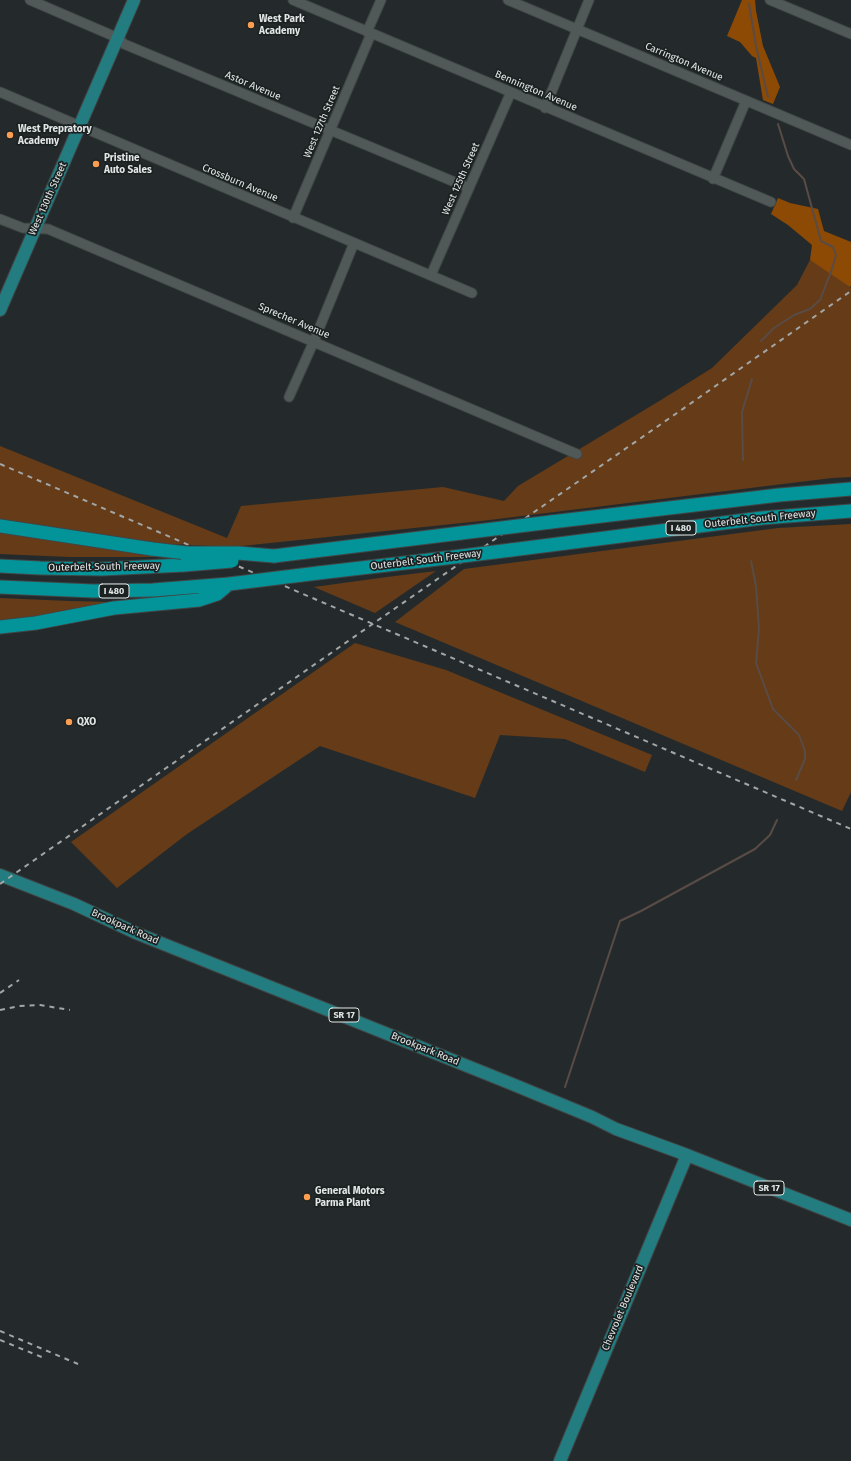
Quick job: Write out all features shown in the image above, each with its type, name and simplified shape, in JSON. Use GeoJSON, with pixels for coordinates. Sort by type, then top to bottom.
{"type":"FeatureCollection","features":[{"type":"Feature","properties":{"kind":"highway","name":"Outerbelt South Freeway"},"geometry":{"type":"LineString","coordinates":[[0,566],[102,569],[184,565],[276,556],[764,496],[851,489]]}},
{"type":"Feature","properties":{"kind":"highway","name":"Outerbelt South Freeway"},"geometry":{"type":"LineString","coordinates":[[0,587],[93,591],[153,590],[229,584],[762,518],[851,511]]}},
{"type":"Feature","properties":{"kind":"highway"},"geometry":{"type":"LineString","coordinates":[[0,526],[187,553],[238,553],[276,556]]}},
{"type":"Feature","properties":{"kind":"highway"},"geometry":{"type":"LineString","coordinates":[[0,627],[36,623],[114,608],[199,600],[217,594],[229,584]]}},
{"type":"Feature","properties":{"kind":"main road","name":"West 130th Street"},"geometry":{"type":"LineString","coordinates":[[0,310],[134,0]]}},
{"type":"Feature","properties":{"kind":"main road","name":"Brookpark Road"},"geometry":{"type":"LineString","coordinates":[[0,875],[74,904],[136,933],[520,1087],[592,1117],[616,1129],[687,1155],[851,1220]]}},
{"type":"Feature","properties":{"kind":"main road","name":"Chevrolet Boulevard"},"geometry":{"type":"LineString","coordinates":[[560,1461],[687,1155]]}},
{"type":"Feature","properties":{"kind":"street","name":"Astor Avenue"},"geometry":{"type":"LineString","coordinates":[[30,0],[118,38],[124,44],[469,188]]}},
{"type":"Feature","properties":{"kind":"street","name":"Bennington Avenue"},"geometry":{"type":"LineString","coordinates":[[293,0],[713,179],[771,202]]}},
{"type":"Feature","properties":{"kind":"street","name":"West 127th Street"},"geometry":{"type":"LineString","coordinates":[[293,218],[330,130],[381,0]]}},
{"type":"Feature","properties":{"kind":"street","name":"Carrington Avenue"},"geometry":{"type":"LineString","coordinates":[[508,0],[851,145]]}},
{"type":"Feature","properties":{"kind":"street"},"geometry":{"type":"LineString","coordinates":[[546,108],[590,0]]}},
{"type":"Feature","properties":{"kind":"street"},"geometry":{"type":"LineString","coordinates":[[770,0],[851,34]]}},
{"type":"Feature","properties":{"kind":"street","name":"Crossburn Avenue"},"geometry":{"type":"LineString","coordinates":[[0,92],[472,293]]}},
{"type":"Feature","properties":{"kind":"street","name":"West 125th Street"},"geometry":{"type":"LineString","coordinates":[[430,275],[511,92]]}},
{"type":"Feature","properties":{"kind":"street"},"geometry":{"type":"LineString","coordinates":[[713,179],[746,101]]}},
{"type":"Feature","properties":{"kind":"street","name":"Sprecher Avenue"},"geometry":{"type":"LineString","coordinates":[[0,218],[23,228],[35,230],[48,229],[577,454]]}},
{"type":"Feature","properties":{"kind":"street"},"geometry":{"type":"LineString","coordinates":[[289,397],[314,341],[354,243]]}},
{"type":"Feature","properties":{"kind":"shaded area"},"geometry":{"type":"Polygon","coordinates":[[[742,0],[755,0],[763,46],[780,87],[773,104],[763,100],[756,58],[752,56],[740,42],[727,36],[742,0]]]}},
{"type":"Feature","properties":{"kind":"shaded area"},"geometry":{"type":"Polygon","coordinates":[[[778,198],[790,203],[818,209],[824,231],[851,242],[850,287],[810,260],[812,245],[788,225],[771,214],[778,198]]]}},
{"type":"Feature","properties":{"kind":"shaded area"},"geometry":{"type":"Polygon","coordinates":[[[810,260],[841,278],[851,288],[851,477],[832,478],[481,521],[232,547],[152,543],[0,519],[0,446],[227,538],[241,506],[443,487],[504,501],[518,486],[712,368],[797,285],[810,260]]]}},
{"type":"Feature","properties":{"kind":"shaded area"},"geometry":{"type":"Polygon","coordinates":[[[851,524],[851,792],[842,811],[395,622],[464,569],[778,528],[851,524]]]}},
{"type":"Feature","properties":{"kind":"shaded area"},"geometry":{"type":"Polygon","coordinates":[[[0,530],[151,552],[156,557],[69,557],[0,554],[0,530]]]}},
{"type":"Feature","properties":{"kind":"shaded area"},"geometry":{"type":"Polygon","coordinates":[[[436,571],[375,613],[314,587],[387,577],[436,571]]]}},
{"type":"Feature","properties":{"kind":"shaded area"},"geometry":{"type":"Polygon","coordinates":[[[0,598],[110,602],[110,605],[0,623],[0,598]]]}},
{"type":"Feature","properties":{"kind":"shaded area"},"geometry":{"type":"Polygon","coordinates":[[[355,643],[446,670],[652,755],[645,772],[565,739],[500,735],[475,798],[320,746],[187,834],[117,888],[71,842],[355,643]]]}},
{"type":"Feature","properties":{"kind":"waterway"},"geometry":{"type":"LineString","coordinates":[[749,4],[756,46],[768,97]]}},
{"type":"Feature","properties":{"kind":"waterway"},"geometry":{"type":"LineString","coordinates":[[761,341],[774,328],[794,315],[810,309],[820,300],[836,255],[833,247],[821,241],[804,179],[794,169],[788,156],[778,124]]}},
{"type":"Feature","properties":{"kind":"waterway"},"geometry":{"type":"LineString","coordinates":[[743,460],[742,412],[752,379]]}},
{"type":"Feature","properties":{"kind":"waterway"},"geometry":{"type":"LineString","coordinates":[[751,561],[756,586],[759,629],[756,663],[773,709],[799,735],[805,751],[805,759],[796,780]]}},
{"type":"Feature","properties":{"kind":"waterway"},"geometry":{"type":"LineString","coordinates":[[565,1087],[620,921],[755,849],[770,835],[777,820]]}},
{"type":"Feature","properties":{"kind":"railway"},"geometry":{"type":"LineString","coordinates":[[0,884],[851,291]]}},
{"type":"Feature","properties":{"kind":"railway"},"geometry":{"type":"LineString","coordinates":[[0,464],[851,829]]}},
{"type":"Feature","properties":{"kind":"railway"},"geometry":{"type":"LineString","coordinates":[[0,993],[19,980]]}},
{"type":"Feature","properties":{"kind":"railway"},"geometry":{"type":"LineString","coordinates":[[0,1010],[19,1006],[40,1005],[70,1010]]}},
{"type":"Feature","properties":{"kind":"railway"},"geometry":{"type":"LineString","coordinates":[[0,1331],[78,1364]]}},
{"type":"Feature","properties":{"kind":"railway"},"geometry":{"type":"LineString","coordinates":[[0,1340],[44,1358]]}},
{"type":"Feature","properties":{"kind":"place","name":"West Park Academy"},"geometry":{"type":"Point","coordinates":[251,25]}},
{"type":"Feature","properties":{"kind":"place","name":"West Prepratory Academy"},"geometry":{"type":"Point","coordinates":[10,135]}},
{"type":"Feature","properties":{"kind":"place","name":"Pristine Auto Sales"},"geometry":{"type":"Point","coordinates":[96,164]}},
{"type":"Feature","properties":{"kind":"place","name":"QXO"},"geometry":{"type":"Point","coordinates":[69,722]}},
{"type":"Feature","properties":{"kind":"place","name":"General Motors Parma Plant"},"geometry":{"type":"Point","coordinates":[307,1197]}}]}
